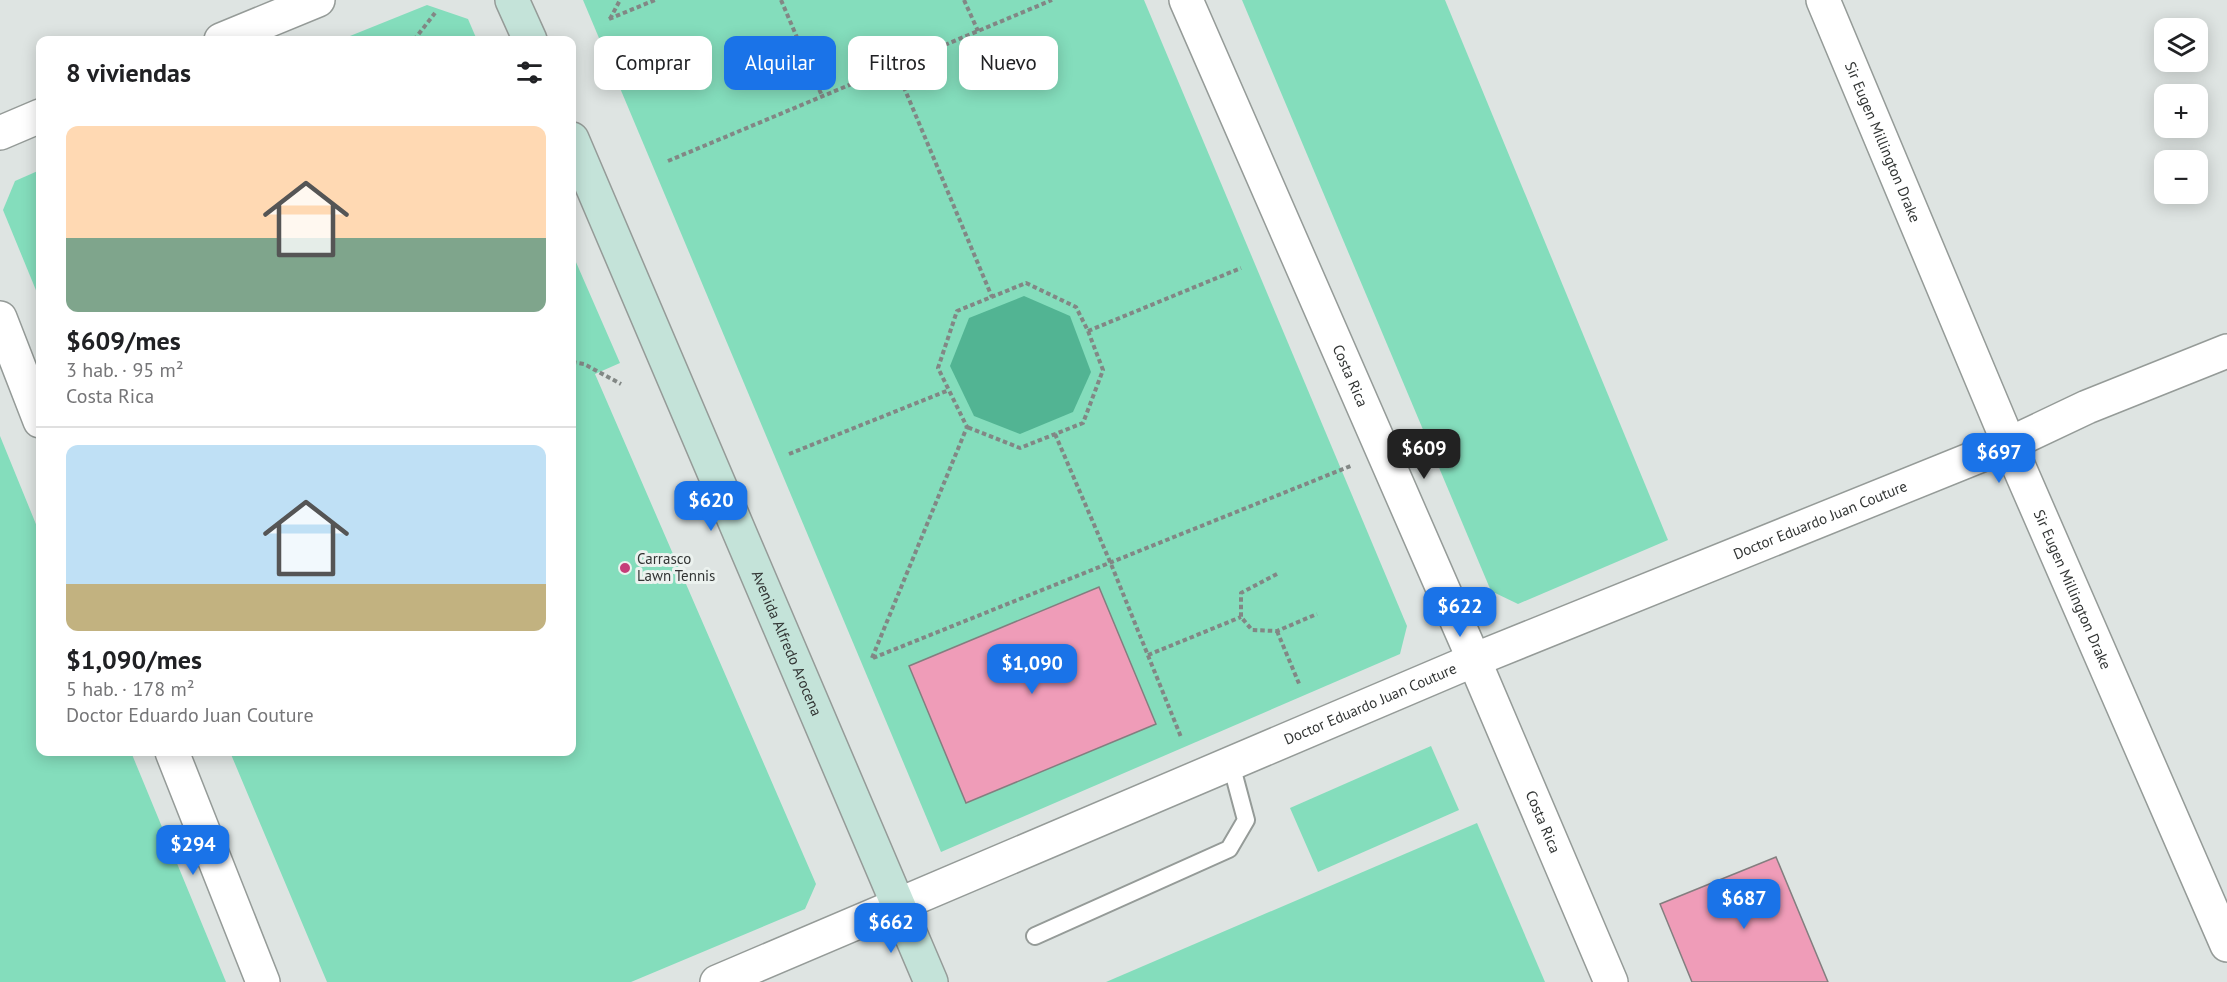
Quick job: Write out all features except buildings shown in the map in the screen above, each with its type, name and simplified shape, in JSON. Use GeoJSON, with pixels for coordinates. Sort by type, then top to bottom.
{"type":"FeatureCollection","features":[{"type":"Feature","properties":{"kind":"street"},"geometry":{"type":"LineString","coordinates":[[231,36],[318,0]]}},
{"type":"Feature","properties":{"kind":"street"},"geometry":{"type":"LineString","coordinates":[[512,0],[528,36]]}},
{"type":"Feature","properties":{"kind":"street","name":"Costa Rica"},"geometry":{"type":"LineString","coordinates":[[1186,0],[1474,660],[1611,982]]}},
{"type":"Feature","properties":{"kind":"street","name":"Sir Eugen Millington Drake"},"geometry":{"type":"LineString","coordinates":[[1823,0],[2009,444],[2227,945]]}},
{"type":"Feature","properties":{"kind":"street"},"geometry":{"type":"LineString","coordinates":[[0,133],[36,118]]}},
{"type":"Feature","properties":{"kind":"street","name":"Avenida Alfredo Arocena"},"geometry":{"type":"LineString","coordinates":[[576,148],[931,982]]}},
{"type":"Feature","properties":{"kind":"street"},"geometry":{"type":"LineString","coordinates":[[0,318],[36,411]]}},
{"type":"Feature","properties":{"kind":"street","name":"Doctor Eduardo Juan Couture"},"geometry":{"type":"LineString","coordinates":[[717,982],[1474,660],[2009,444],[2086,407],[2227,351]]}},
{"type":"Feature","properties":{"kind":"street"},"geometry":{"type":"LineString","coordinates":[[173,756],[263,982]]}},
{"type":"Feature","properties":{"kind":"lane"},"geometry":{"type":"LineString","coordinates":[[1035,936],[1229,849],[1246,820],[1231,765]]}},
{"type":"Feature","properties":{"kind":"path"},"geometry":{"type":"LineString","coordinates":[[620,0],[609,20],[655,0]]}},
{"type":"Feature","properties":{"kind":"path"},"geometry":{"type":"LineString","coordinates":[[781,0],[822,96]]}},
{"type":"Feature","properties":{"kind":"path"},"geometry":{"type":"LineString","coordinates":[[964,0],[978,31]]}},
{"type":"Feature","properties":{"kind":"path"},"geometry":{"type":"LineString","coordinates":[[947,44],[1052,0]]}},
{"type":"Feature","properties":{"kind":"path"},"geometry":{"type":"LineString","coordinates":[[417,36],[435,13]]}},
{"type":"Feature","properties":{"kind":"path"},"geometry":{"type":"LineString","coordinates":[[668,160],[848,85]]}},
{"type":"Feature","properties":{"kind":"path"},"geometry":{"type":"LineString","coordinates":[[905,90],[992,297]]}},
{"type":"Feature","properties":{"kind":"path"},"geometry":{"type":"LineString","coordinates":[[1088,331],[1241,268]]}},
{"type":"Feature","properties":{"kind":"path"},"geometry":{"type":"LineString","coordinates":[[1026,283],[1076,307],[1103,370],[1083,423],[1020,448],[967,427],[938,368],[957,311],[992,297],[1026,283]]}},
{"type":"Feature","properties":{"kind":"path"},"geometry":{"type":"LineString","coordinates":[[576,363],[584,364],[621,384]]}},
{"type":"Feature","properties":{"kind":"path"},"geometry":{"type":"LineString","coordinates":[[789,454],[949,390]]}},
{"type":"Feature","properties":{"kind":"path"},"geometry":{"type":"LineString","coordinates":[[967,427],[872,658],[1362,462]]}},
{"type":"Feature","properties":{"kind":"path"},"geometry":{"type":"LineString","coordinates":[[1055,434],[1111,564],[1181,738]]}},
{"type":"Feature","properties":{"kind":"path"},"geometry":{"type":"LineString","coordinates":[[1277,574],[1242,593],[1240,617],[1252,630],[1277,631],[1317,614]]}},
{"type":"Feature","properties":{"kind":"path"},"geometry":{"type":"LineString","coordinates":[[1148,655],[1240,617]]}},
{"type":"Feature","properties":{"kind":"path"},"geometry":{"type":"LineString","coordinates":[[1277,631],[1300,686]]}},
{"type":"Feature","properties":{"kind":"shaded area"},"geometry":{"type":"Polygon","coordinates":[[[583,0],[1144,0],[1407,626],[1400,654],[941,852],[621,90],[712,90],[712,36],[598,36],[583,0]]]}},
{"type":"Feature","properties":{"kind":"shaded area"},"geometry":{"type":"Polygon","coordinates":[[[1242,0],[1445,0],[1668,540],[1518,604],[1491,591],[1242,0]]]}},
{"type":"Feature","properties":{"kind":"shaded area"},"geometry":{"type":"Polygon","coordinates":[[[427,5],[468,19],[475,36],[350,36],[427,5]]]}},
{"type":"Feature","properties":{"kind":"shaded area"},"geometry":{"type":"Polygon","coordinates":[[[36,172],[36,290],[3,210],[15,181],[36,172]]]}},
{"type":"Feature","properties":{"kind":"shaded area","name":"Carrasco Lawn Tennis"},"geometry":{"type":"Polygon","coordinates":[[[576,262],[620,363],[595,374],[816,884],[805,909],[631,982],[327,982],[232,756],[576,756],[576,262]]]}},
{"type":"Feature","properties":{"kind":"shaded area"},"geometry":{"type":"Polygon","coordinates":[[[1024,296],[1070,316],[1091,372],[1073,412],[1020,434],[974,416],[950,366],[969,318],[1024,296]]]}},
{"type":"Feature","properties":{"kind":"shaded area"},"geometry":{"type":"Polygon","coordinates":[[[0,436],[36,524],[36,756],[133,756],[226,982],[0,982],[0,436]]]}},
{"type":"Feature","properties":{"kind":"shaded area"},"geometry":{"type":"Polygon","coordinates":[[[1431,746],[1459,810],[1318,872],[1290,808],[1431,746]]]}},
{"type":"Feature","properties":{"kind":"shaded area"},"geometry":{"type":"Polygon","coordinates":[[[1477,823],[1545,982],[1106,982],[1477,823]]]}},
{"type":"Feature","properties":{"kind":"place","name":"Carrasco Lawn Tennis"},"geometry":{"type":"Point","coordinates":[625,568]}}]}
